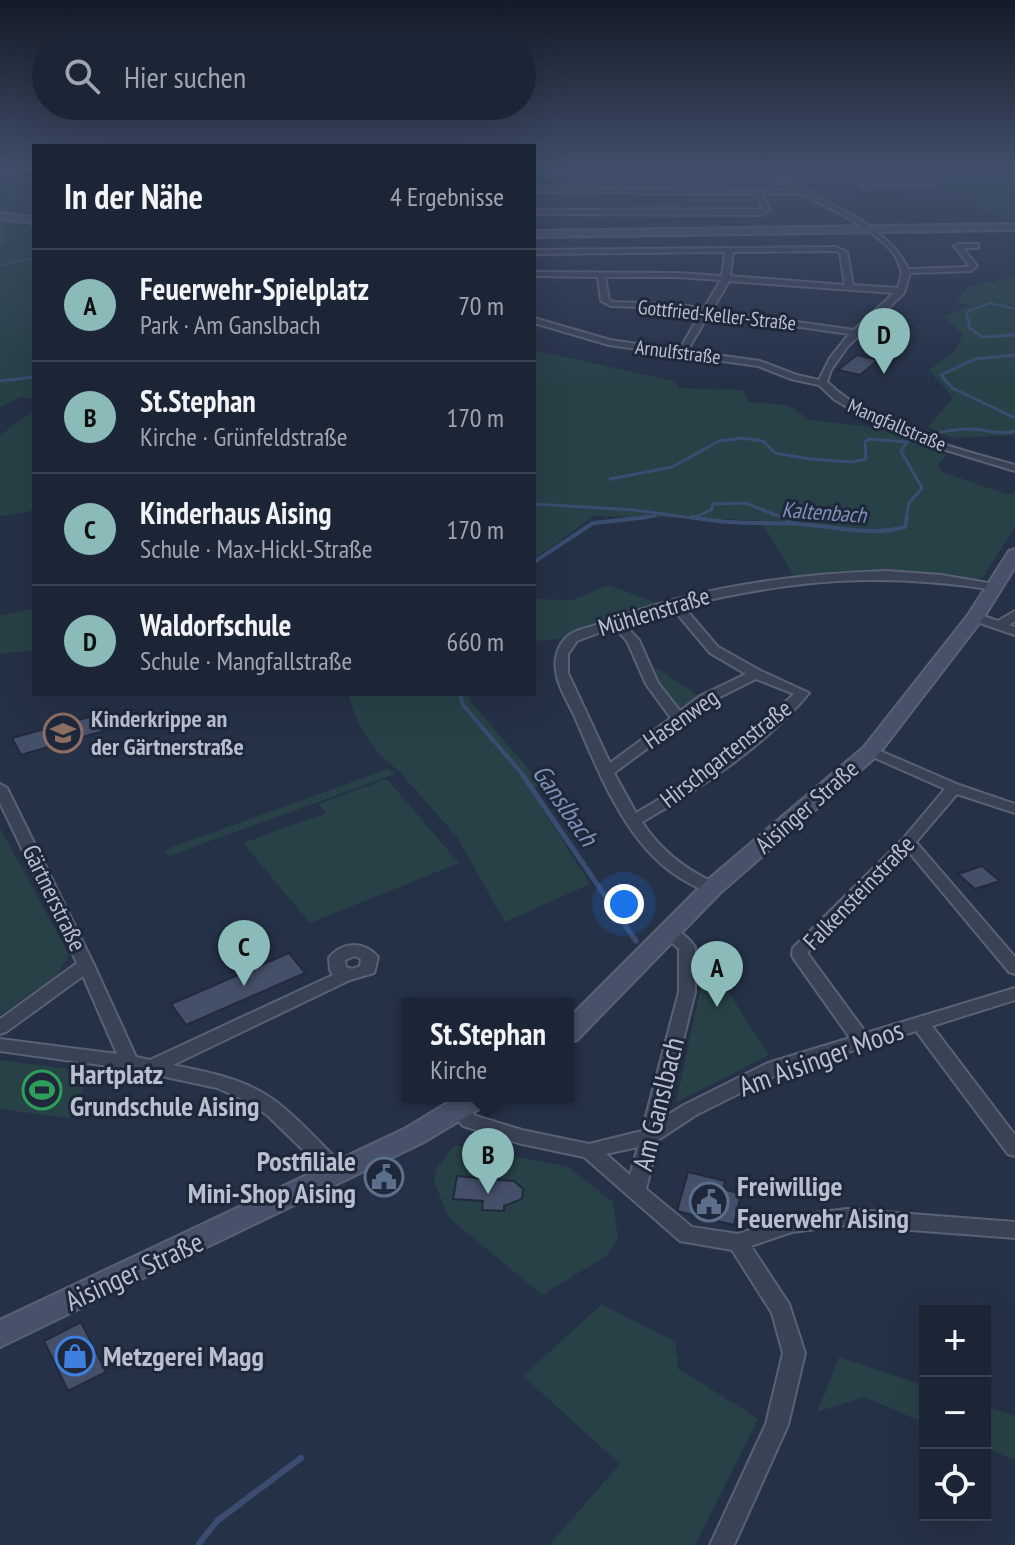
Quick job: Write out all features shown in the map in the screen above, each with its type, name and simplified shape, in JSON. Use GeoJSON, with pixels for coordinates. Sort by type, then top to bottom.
{"type":"FeatureCollection","features":[{"type":"Feature","properties":{"kind":"main road","name":"Aisinger Straße"},"geometry":{"type":"LineString","coordinates":[[574,1028],[712,888],[871,751],[975,617],[1015,554]]}},
{"type":"Feature","properties":{"kind":"main road","name":"Aisinger Straße"},"geometry":{"type":"LineString","coordinates":[[0,1334],[271,1206],[415,1135],[469,1103]]}},
{"type":"Feature","properties":{"kind":"street"},"geometry":{"type":"LineString","coordinates":[[536,274],[677,275],[901,291],[906,281],[905,271],[897,253],[881,240]]}},
{"type":"Feature","properties":{"kind":"street"},"geometry":{"type":"LineString","coordinates":[[905,271],[968,269],[973,266],[958,246],[975,246]]}},
{"type":"Feature","properties":{"kind":"street"},"geometry":{"type":"LineString","coordinates":[[538,252],[840,250],[850,288]]}},
{"type":"Feature","properties":{"kind":"street"},"geometry":{"type":"LineString","coordinates":[[681,353],[726,279],[729,252]]}},
{"type":"Feature","properties":{"kind":"street","name":"Gottfried-Keller-Straße"},"geometry":{"type":"LineString","coordinates":[[601,274],[605,301],[611,304],[706,310],[857,333]]}},
{"type":"Feature","properties":{"kind":"street","name":"Mangfallstraße"},"geometry":{"type":"LineString","coordinates":[[901,291],[824,370],[822,383],[835,398],[855,409],[934,442],[1015,468]]}},
{"type":"Feature","properties":{"kind":"street","name":"Arnulfstraße"},"geometry":{"type":"LineString","coordinates":[[536,321],[609,342],[760,364],[794,377],[822,383]]}},
{"type":"Feature","properties":{"kind":"street","name":"Mühlenstraße"},"geometry":{"type":"LineString","coordinates":[[712,888],[673,867],[647,841],[634,820],[562,673],[562,654],[572,638],[675,604],[783,581],[920,575],[994,587]]}},
{"type":"Feature","properties":{"kind":"street","name":"Hirschgartenstraße"},"geometry":{"type":"LineString","coordinates":[[634,820],[670,801],[769,727],[803,693],[756,674],[714,650],[675,604]]}},
{"type":"Feature","properties":{"kind":"street"},"geometry":{"type":"LineString","coordinates":[[1001,625],[1015,615]]}},
{"type":"Feature","properties":{"kind":"street"},"geometry":{"type":"LineString","coordinates":[[975,617],[1015,631]]}},
{"type":"Feature","properties":{"kind":"street"},"geometry":{"type":"LineString","coordinates":[[616,622],[633,640],[652,684],[679,719]]}},
{"type":"Feature","properties":{"kind":"street","name":"Hasenweg"},"geometry":{"type":"LineString","coordinates":[[608,771],[705,699],[756,674]]}},
{"type":"Feature","properties":{"kind":"street"},"geometry":{"type":"LineString","coordinates":[[871,751],[954,788],[1014,807]]}},
{"type":"Feature","properties":{"kind":"street","name":"Gärtnerstraße"},"geometry":{"type":"LineString","coordinates":[[0,788],[86,965],[129,1062]]}},
{"type":"Feature","properties":{"kind":"street","name":"Falkensteinstraße"},"geometry":{"type":"LineString","coordinates":[[861,1040],[800,955],[801,948],[908,842],[954,788]]}},
{"type":"Feature","properties":{"kind":"street"},"geometry":{"type":"LineString","coordinates":[[908,842],[1015,968]]}},
{"type":"Feature","properties":{"kind":"street","name":"Am Ganslbach"},"geometry":{"type":"LineString","coordinates":[[636,1191],[687,992],[687,947],[668,932]]}},
{"type":"Feature","properties":{"kind":"street","name":"Gärtnerstraße"},"geometry":{"type":"LineString","coordinates":[[0,1028],[86,965]]}},
{"type":"Feature","properties":{"kind":"street"},"geometry":{"type":"LineString","coordinates":[[154,1066],[347,975]]}},
{"type":"Feature","properties":{"kind":"street","name":"Am Aisinger Moos"},"geometry":{"type":"LineString","coordinates":[[589,1151],[648,1137],[690,1110],[774,1068],[1015,994]]}},
{"type":"Feature","properties":{"kind":"street"},"geometry":{"type":"LineString","coordinates":[[920,1023],[1015,1149]]}},
{"type":"Feature","properties":{"kind":"street"},"geometry":{"type":"LineString","coordinates":[[0,1045],[154,1066],[221,1082],[257,1098],[337,1171]]}},
{"type":"Feature","properties":{"kind":"street"},"geometry":{"type":"LineString","coordinates":[[469,1103],[470,1121],[522,1137],[589,1151],[687,1235],[738,1242],[792,1224],[846,1217],[1015,1230]]}},
{"type":"Feature","properties":{"kind":"street"},"geometry":{"type":"LineString","coordinates":[[722,1545],[777,1425],[794,1353],[782,1310],[738,1242]]}},
{"type":"Feature","properties":{"kind":"green space"},"geometry":{"type":"Polygon","coordinates":[[[0,240],[32,240],[32,399],[20,397],[0,407],[0,240]]]}},
{"type":"Feature","properties":{"kind":"green space"},"geometry":{"type":"Polygon","coordinates":[[[1015,276],[1015,435],[952,438],[928,427],[953,398],[929,370],[955,351],[963,334],[944,317],[969,305],[956,302],[968,287],[1015,276]]]}},
{"type":"Feature","properties":{"kind":"green space"},"geometry":{"type":"Polygon","coordinates":[[[536,350],[674,381],[679,388],[743,390],[749,402],[788,405],[810,420],[880,428],[947,455],[937,465],[942,472],[1010,495],[1015,491],[1015,527],[982,579],[904,577],[798,582],[759,520],[594,516],[536,558],[536,350]]]}},
{"type":"Feature","properties":{"kind":"green space"},"geometry":{"type":"Polygon","coordinates":[[[32,412],[32,511],[0,516],[0,435],[32,412]]]}},
{"type":"Feature","properties":{"kind":"green space"},"geometry":{"type":"Polygon","coordinates":[[[608,585],[665,606],[560,639],[536,641],[536,599],[573,600],[608,585]]]}},
{"type":"Feature","properties":{"kind":"green space"},"geometry":{"type":"Polygon","coordinates":[[[32,608],[32,650],[0,654],[0,616],[32,608]]]}},
{"type":"Feature","properties":{"kind":"green space"},"geometry":{"type":"Polygon","coordinates":[[[654,666],[702,698],[678,711],[658,680],[654,666]]]}},
{"type":"Feature","properties":{"kind":"green space"},"geometry":{"type":"Polygon","coordinates":[[[350,696],[469,696],[542,785],[530,789],[590,884],[505,922],[457,837],[398,770],[381,756],[355,715],[350,696]]]}},
{"type":"Feature","properties":{"kind":"green space"},"geometry":{"type":"Polygon","coordinates":[[[388,769],[395,774],[169,856],[164,850],[388,769]]]}},
{"type":"Feature","properties":{"kind":"green space"},"geometry":{"type":"Polygon","coordinates":[[[387,779],[459,863],[310,923],[243,843],[326,813],[319,804],[387,779]]]}},
{"type":"Feature","properties":{"kind":"green space"},"geometry":{"type":"Polygon","coordinates":[[[0,828],[69,955],[57,975],[0,1015],[0,828]]]}},
{"type":"Feature","properties":{"kind":"green space"},"geometry":{"type":"Polygon","coordinates":[[[707,959],[769,1055],[676,1102],[707,959]]]}},
{"type":"Feature","properties":{"kind":"green space","name":"Hartplatz Grundschule Aising"},"geometry":{"type":"Polygon","coordinates":[[[0,1060],[93,1072],[69,1118],[0,1109],[0,1060]]]}},
{"type":"Feature","properties":{"kind":"green space"},"geometry":{"type":"Polygon","coordinates":[[[455,1145],[567,1166],[613,1202],[618,1239],[606,1256],[542,1295],[448,1217],[434,1181],[436,1169],[455,1145]]]}},
{"type":"Feature","properties":{"kind":"green space"},"geometry":{"type":"Polygon","coordinates":[[[602,1304],[675,1342],[678,1368],[758,1419],[695,1545],[549,1545],[620,1464],[523,1376],[602,1304]]]}},
{"type":"Feature","properties":{"kind":"green space"},"geometry":{"type":"Polygon","coordinates":[[[839,1357],[919,1384],[919,1420],[864,1397],[817,1412],[839,1357]]]}},
{"type":"Feature","properties":{"kind":"green space"},"geometry":{"type":"Polygon","coordinates":[[[991,1408],[1015,1416],[1015,1460],[991,1450],[991,1408]]]}},
{"type":"Feature","properties":{"kind":"building"},"geometry":{"type":"Polygon","coordinates":[[[857,355],[878,360],[860,375],[838,370],[857,355]]]}},
{"type":"Feature","properties":{"kind":"building","name":"Kinderkrippe an der Gärtnerstraße"},"geometry":{"type":"Polygon","coordinates":[[[104,713],[114,728],[21,755],[12,738],[104,713]]]}},
{"type":"Feature","properties":{"kind":"building"},"geometry":{"type":"Polygon","coordinates":[[[982,866],[1000,881],[975,889],[958,874],[982,866]]]}},
{"type":"Feature","properties":{"kind":"building"},"geometry":{"type":"Polygon","coordinates":[[[289,953],[305,973],[186,1025],[171,1004],[289,953]]]}},
{"type":"Feature","properties":{"kind":"building","name":"Freiwillige Feuerwehr Aising"},"geometry":{"type":"Polygon","coordinates":[[[688,1172],[725,1181],[723,1189],[741,1194],[734,1225],[677,1211],[688,1172]]]}},
{"type":"Feature","properties":{"kind":"building"},"geometry":{"type":"Polygon","coordinates":[[[457,1176],[514,1181],[523,1189],[522,1199],[504,1206],[504,1211],[482,1210],[483,1201],[453,1199],[457,1176]]]}},
{"type":"Feature","properties":{"kind":"building","name":"Metzgerei Magg"},"geometry":{"type":"Polygon","coordinates":[[[81,1322],[106,1372],[68,1391],[44,1341],[81,1322]]]}},
{"type":"Feature","properties":{"kind":"waterway","name":"Kaltenbach"},"geometry":{"type":"LineString","coordinates":[[0,265],[32,258]]}},
{"type":"Feature","properties":{"kind":"waterway","name":"Kaltenbach"},"geometry":{"type":"LineString","coordinates":[[968,321],[966,312],[990,303],[1015,309]]}},
{"type":"Feature","properties":{"kind":"waterway","name":"Kaltenbach"},"geometry":{"type":"LineString","coordinates":[[968,319],[970,328],[982,337],[1015,335]]}},
{"type":"Feature","properties":{"kind":"waterway","name":"Kaltenbach"},"geometry":{"type":"LineString","coordinates":[[1015,355],[975,359],[941,375],[952,388],[1015,418]]}},
{"type":"Feature","properties":{"kind":"waterway"},"geometry":{"type":"LineString","coordinates":[[0,381],[32,377]]}},
{"type":"Feature","properties":{"kind":"waterway","name":"Kaltenbach"},"geometry":{"type":"LineString","coordinates":[[907,442],[954,430],[1015,431]]}},
{"type":"Feature","properties":{"kind":"waterway"},"geometry":{"type":"LineString","coordinates":[[610,479],[672,467],[719,441],[742,438],[763,441],[775,453],[852,462],[866,459],[865,442],[869,439],[907,442]]}},
{"type":"Feature","properties":{"kind":"waterway","name":"Kaltenbach"},"geometry":{"type":"LineString","coordinates":[[906,519],[909,503],[922,488],[901,451],[907,442]]}},
{"type":"Feature","properties":{"kind":"waterway"},"geometry":{"type":"LineString","coordinates":[[695,517],[711,510],[713,504],[745,503],[786,519]]}},
{"type":"Feature","properties":{"kind":"waterway","name":"Kaltenbach"},"geometry":{"type":"LineString","coordinates":[[536,504],[634,510],[700,519]]}},
{"type":"Feature","properties":{"kind":"waterway","name":"Ganslbach"},"geometry":{"type":"LineString","coordinates":[[633,519],[655,516]]}},
{"type":"Feature","properties":{"kind":"waterway","name":"Ganslbach"},"geometry":{"type":"LineString","coordinates":[[633,519],[648,517]]}},
{"type":"Feature","properties":{"kind":"waterway","name":"Kaltenbach"},"geometry":{"type":"LineString","coordinates":[[692,517],[798,524]]}},
{"type":"Feature","properties":{"kind":"waterway"},"geometry":{"type":"LineString","coordinates":[[782,517],[798,524]]}},
{"type":"Feature","properties":{"kind":"waterway","name":"Kaltenbach"},"geometry":{"type":"LineString","coordinates":[[798,524],[878,531],[905,527],[907,517]]}},
{"type":"Feature","properties":{"kind":"waterway","name":"Ganslbach"},"geometry":{"type":"LineString","coordinates":[[536,561],[593,523],[633,519]]}},
{"type":"Feature","properties":{"kind":"waterway","name":"Ganslbach"},"geometry":{"type":"LineString","coordinates":[[461,696],[463,705],[524,776]]}},
{"type":"Feature","properties":{"kind":"waterway","name":"Ganslbach"},"geometry":{"type":"LineString","coordinates":[[522,774],[636,941]]}},
{"type":"Feature","properties":{"kind":"waterway","name":"Ganslbach"},"geometry":{"type":"LineString","coordinates":[[198,1545],[217,1521],[301,1458]]}},
{"type":"Feature","properties":{"kind":"place","name":"Waldorfschule"},"geometry":{"type":"Point","coordinates":[884,374]}},
{"type":"Feature","properties":{"kind":"place","name":"Kinderkrippe an der Gärtnerstraße"},"geometry":{"type":"Point","coordinates":[63,733]}},
{"type":"Feature","properties":{"kind":"place","name":"Kinderhaus Aising"},"geometry":{"type":"Point","coordinates":[244,986]}},
{"type":"Feature","properties":{"kind":"place","name":"Feuerwehr-Spielplatz"},"geometry":{"type":"Point","coordinates":[717,1007]}},
{"type":"Feature","properties":{"kind":"place","name":"Hartplatz Grundschule Aising"},"geometry":{"type":"Point","coordinates":[42,1090]}},
{"type":"Feature","properties":{"kind":"place","name":"Postfiliale Mini-Shop Aising"},"geometry":{"type":"Point","coordinates":[384,1177]}},
{"type":"Feature","properties":{"kind":"place","name":"St.Stephan"},"geometry":{"type":"Point","coordinates":[488,1194]}},
{"type":"Feature","properties":{"kind":"place","name":"Freiwillige Feuerwehr Aising"},"geometry":{"type":"Point","coordinates":[709,1202]}},
{"type":"Feature","properties":{"kind":"place","name":"Metzgerei Magg"},"geometry":{"type":"Point","coordinates":[75,1356]}}]}
